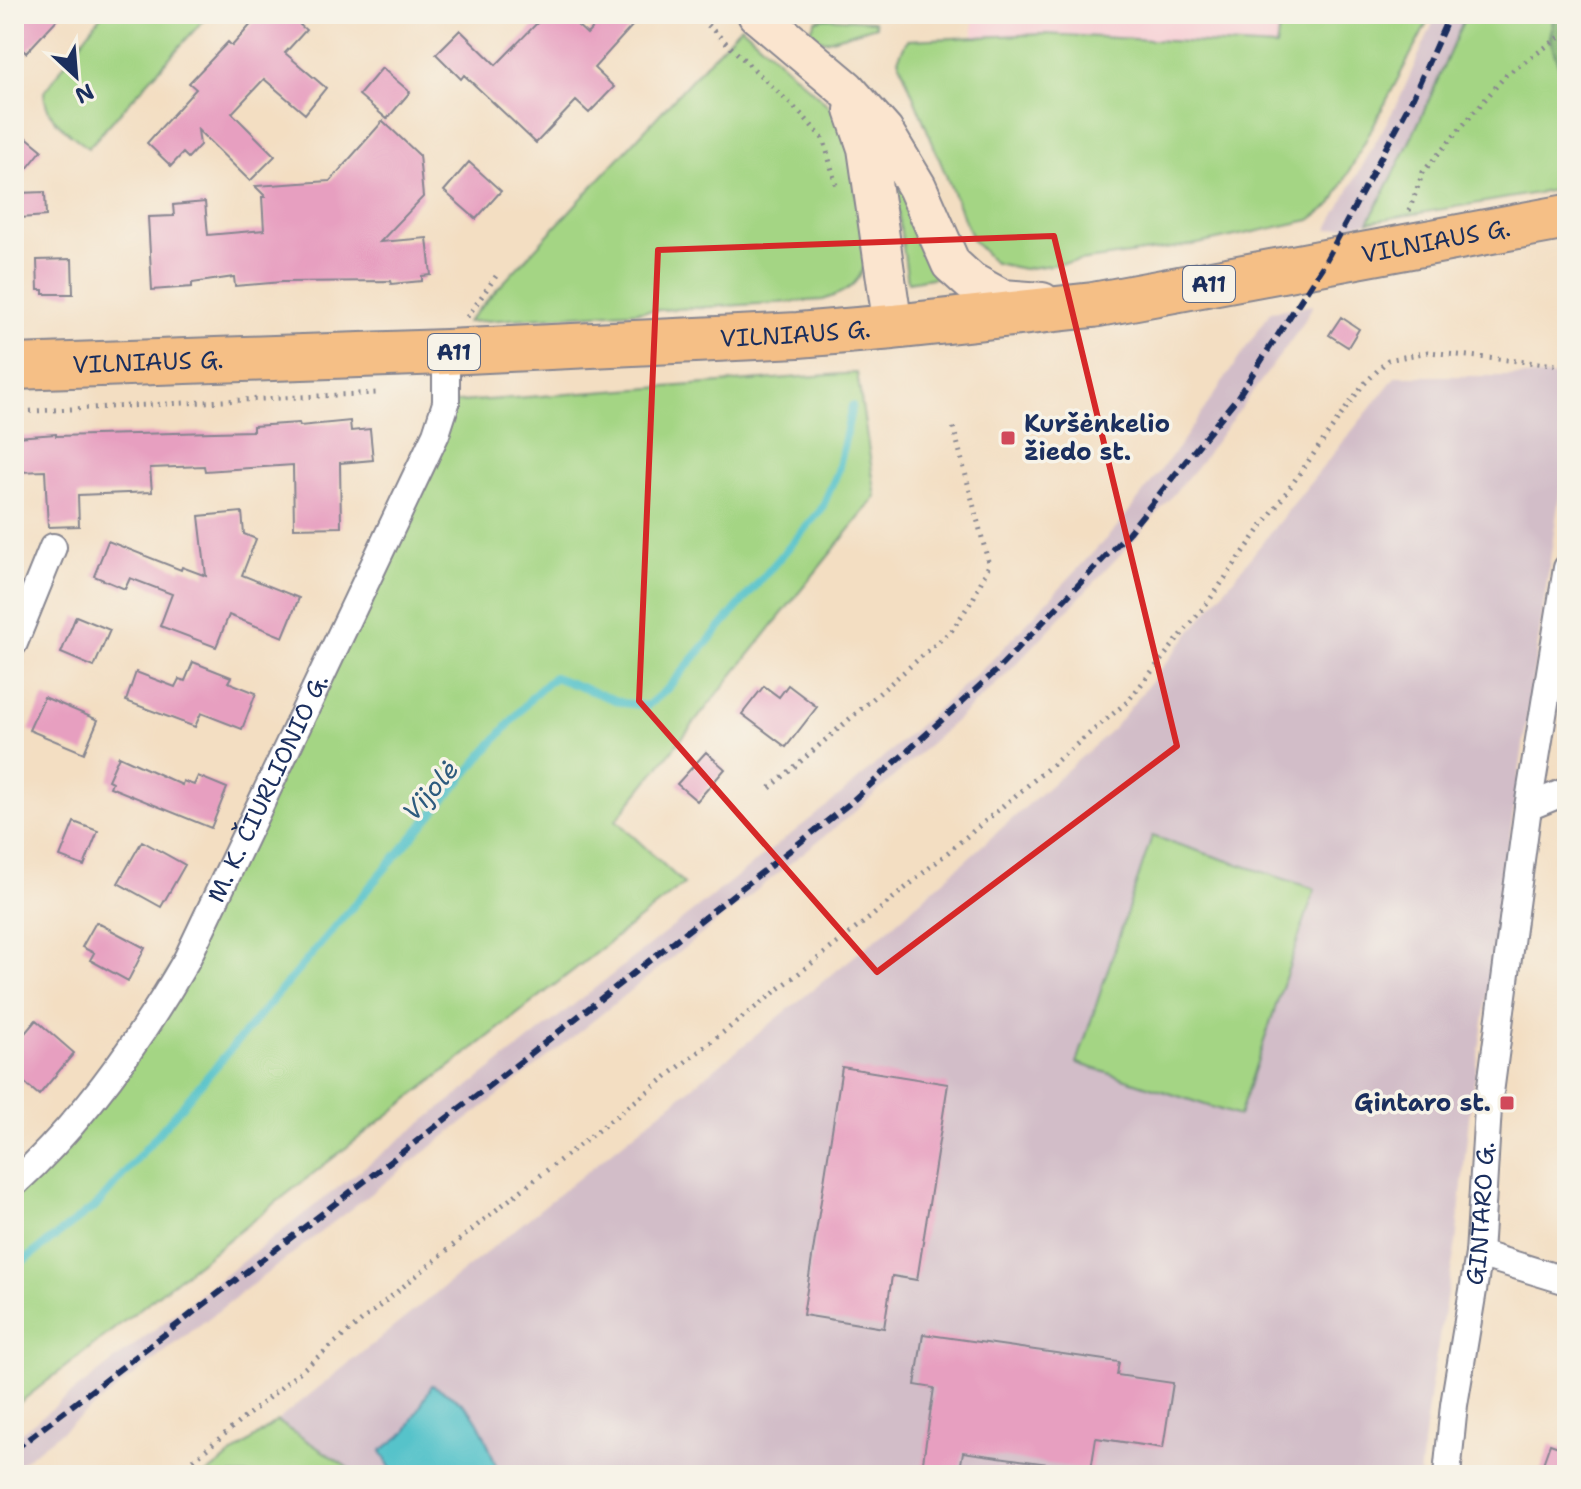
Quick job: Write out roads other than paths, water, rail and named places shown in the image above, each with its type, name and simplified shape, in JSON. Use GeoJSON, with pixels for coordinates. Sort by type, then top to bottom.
{"type":"FeatureCollection","features":[{"type":"Feature","properties":{"kind":"highway","name":"VILNIAUS G."},"geometry":{"type":"LineString","coordinates":[[14,367],[446,352],[798,335],[893,327],[1093,305],[1567,217]]}},
{"type":"Feature","properties":{"kind":"main road"},"geometry":{"type":"LineString","coordinates":[[757,14],[846,89],[884,132],[917,187],[951,264],[971,282],[1002,299],[1093,305]]}},
{"type":"Feature","properties":{"kind":"main road"},"geometry":{"type":"LineString","coordinates":[[846,89],[867,148],[893,327]]}},
{"type":"Feature","properties":{"kind":"street","name":"M. K. ČIURLIONIO G."},"geometry":{"type":"LineString","coordinates":[[14,1184],[35,1165],[125,1060],[187,959],[436,434],[446,403],[446,352]]}},
{"type":"Feature","properties":{"kind":"street"},"geometry":{"type":"LineString","coordinates":[[14,643],[53,547]]}},
{"type":"Feature","properties":{"kind":"street","name":"GINTARO G."},"geometry":{"type":"LineString","coordinates":[[1447,1475],[1454,1405],[1479,1254],[1488,1108],[1528,807],[1567,568]]}},
{"type":"Feature","properties":{"kind":"street"},"geometry":{"type":"LineString","coordinates":[[1528,807],[1567,791]]}},
{"type":"Feature","properties":{"kind":"street"},"geometry":{"type":"LineString","coordinates":[[1479,1254],[1567,1281]]}},
{"type":"Feature","properties":{"kind":"water"},"geometry":{"type":"Polygon","coordinates":[[[432,1385],[459,1401],[475,1418],[486,1439],[497,1475],[393,1473],[381,1451],[406,1432],[432,1385]]]}},
{"type":"Feature","properties":{"kind":"waterway","name":"Vijolė"},"geometry":{"type":"LineString","coordinates":[[14,1268],[98,1204],[533,696],[554,677],[623,703],[647,706],[668,688],[821,510],[838,471],[852,406]]}},
{"type":"Feature","properties":{"kind":"railway"},"geometry":{"type":"LineString","coordinates":[[14,1450],[529,1055],[849,804],[996,671],[1129,532],[1239,395],[1324,264],[1413,97],[1450,14]]}},
{"type":"Feature","properties":{"kind":"place","name":"Kuršėnkelio žiedo st."},"geometry":{"type":"Point","coordinates":[1008,438]}},
{"type":"Feature","properties":{"kind":"place","name":"Gintaro st."},"geometry":{"type":"Point","coordinates":[1507,1103]}}]}
